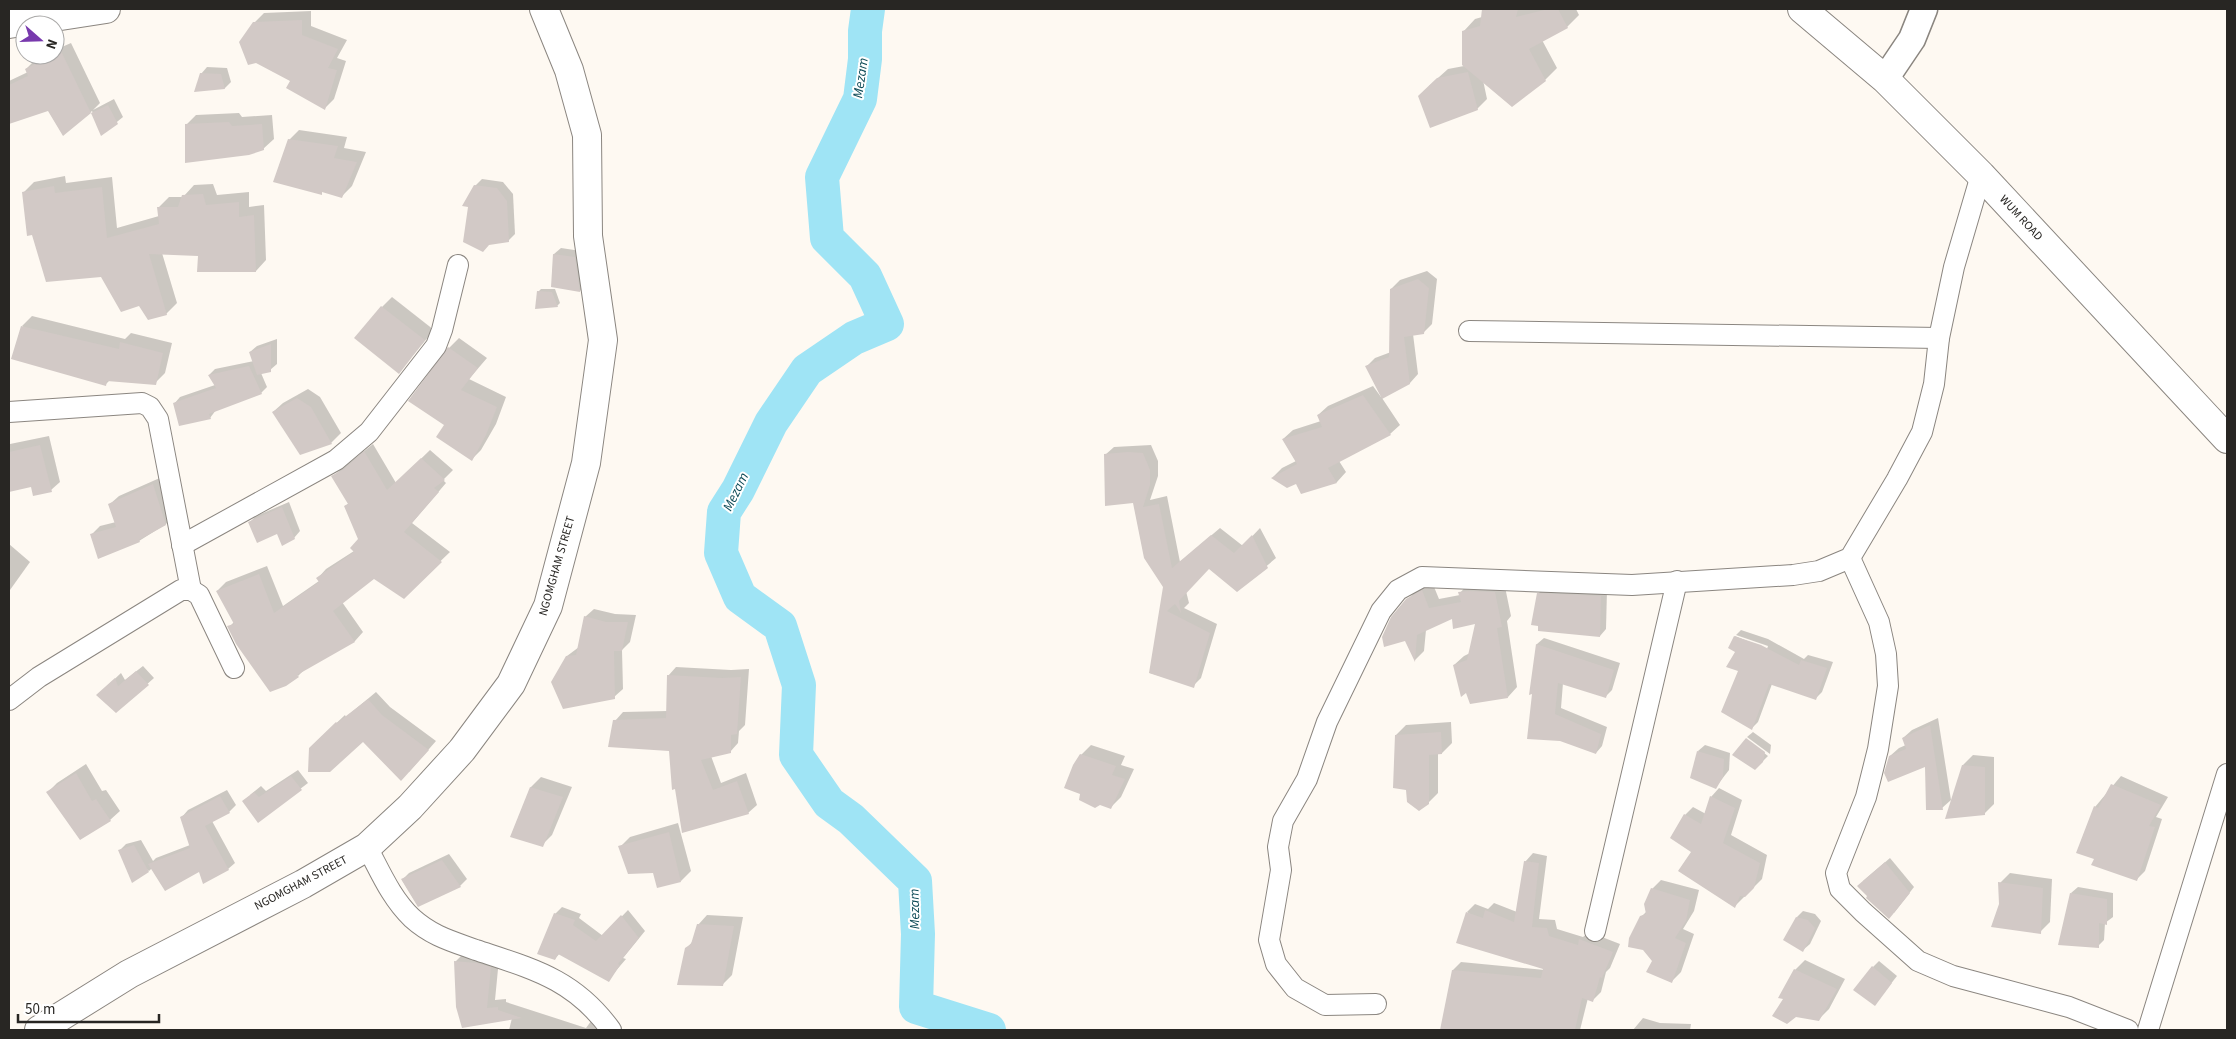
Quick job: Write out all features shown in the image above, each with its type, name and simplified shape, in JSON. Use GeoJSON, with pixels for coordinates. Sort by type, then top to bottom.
{"type":"FeatureCollection","features":[{"type":"Feature","properties":{"kind":"main road"},"geometry":{"type":"LineString","coordinates":[[9,24],[106,9]]}},
{"type":"Feature","properties":{"kind":"main road","name":"NGOMGHAM STREET"},"geometry":{"type":"LineString","coordinates":[[39,1030],[129,974],[303,884],[367,847],[410,807],[462,750],[511,684],[548,606],[586,463],[603,340],[588,236],[587,135],[568,70],[544,9]]}},
{"type":"Feature","properties":{"kind":"main road","name":"WUM ROAD"},"geometry":{"type":"LineString","coordinates":[[1802,9],[1885,79],[1981,175],[2227,439]]}},
{"type":"Feature","properties":{"kind":"street"},"geometry":{"type":"LineString","coordinates":[[1885,79],[1912,39],[1924,9]]}},
{"type":"Feature","properties":{"kind":"street"},"geometry":{"type":"LineString","coordinates":[[1376,1004],[1325,1005],[1294,988],[1276,964],[1269,940],[1281,870],[1278,847],[1283,821],[1307,780],[1327,722],[1381,611],[1398,590],[1422,578],[1632,585],[1793,575],[1819,571],[1850,558],[1897,479],[1922,432],[1934,384],[1939,338],[1954,267],[1981,175]]}},
{"type":"Feature","properties":{"kind":"street"},"geometry":{"type":"LineString","coordinates":[[182,545],[336,460],[370,432],[436,346],[442,330],[458,266]]}},
{"type":"Feature","properties":{"kind":"street"},"geometry":{"type":"LineString","coordinates":[[1469,331],[1939,338]]}},
{"type":"Feature","properties":{"kind":"street"},"geometry":{"type":"LineString","coordinates":[[9,412],[142,403],[150,407],[158,419],[191,590]]}},
{"type":"Feature","properties":{"kind":"street"},"geometry":{"type":"LineString","coordinates":[[1850,558],[1879,622],[1886,654],[1888,686],[1878,749],[1866,798],[1836,873],[1840,889],[1918,961],[1954,976],[2069,1007],[2128,1030]]}},
{"type":"Feature","properties":{"kind":"street"},"geometry":{"type":"LineString","coordinates":[[1595,930],[1676,581]]}},
{"type":"Feature","properties":{"kind":"street"},"geometry":{"type":"LineString","coordinates":[[9,700],[39,677],[181,590],[191,590],[199,595],[234,668]]}},
{"type":"Feature","properties":{"kind":"street"},"geometry":{"type":"LineString","coordinates":[[2148,1030],[2227,774]]}},
{"type":"Feature","properties":{"kind":"street"},"geometry":{"type":"LineString","coordinates":[[367,847],[394,898],[412,918],[425,928],[438,937],[537,971],[567,986],[591,1005],[611,1030]]}},
{"type":"Feature","properties":{"kind":"building"},"geometry":{"type":"Polygon","coordinates":[[[1482,9],[1518,9],[1516,17],[1548,9],[1558,9],[1568,28],[1529,49],[1546,81],[1512,107],[1462,65],[1462,31],[1480,26],[1482,9]]]}},
{"type":"Feature","properties":{"kind":"building"},"geometry":{"type":"Polygon","coordinates":[[[302,20],[302,35],[338,49],[328,68],[337,70],[325,110],[286,88],[290,81],[256,63],[248,65],[239,42],[253,22],[302,20]]]}},
{"type":"Feature","properties":{"kind":"building"},"geometry":{"type":"Polygon","coordinates":[[[65,59],[91,113],[63,136],[48,111],[9,124],[9,85],[28,76],[25,69],[33,65],[65,65],[65,59]]]}},
{"type":"Feature","properties":{"kind":"building"},"geometry":{"type":"Polygon","coordinates":[[[1468,72],[1478,110],[1430,128],[1418,96],[1437,78],[1468,72]]]}},
{"type":"Feature","properties":{"kind":"building"},"geometry":{"type":"Polygon","coordinates":[[[200,73],[221,74],[225,89],[194,92],[200,73]]]}},
{"type":"Feature","properties":{"kind":"building"},"geometry":{"type":"Polygon","coordinates":[[[108,105],[118,124],[101,136],[91,113],[108,105]]]}},
{"type":"Feature","properties":{"kind":"building"},"geometry":{"type":"Polygon","coordinates":[[[229,122],[232,126],[262,124],[264,150],[249,155],[185,163],[185,124],[229,122]]]}},
{"type":"Feature","properties":{"kind":"building"},"geometry":{"type":"Polygon","coordinates":[[[288,139],[338,146],[334,158],[357,162],[342,198],[322,192],[322,195],[273,182],[288,139]]]}},
{"type":"Feature","properties":{"kind":"building"},"geometry":{"type":"Polygon","coordinates":[[[474,185],[497,188],[507,201],[509,242],[489,245],[483,252],[463,242],[468,207],[462,206],[474,185]]]}},
{"type":"Feature","properties":{"kind":"building"},"geometry":{"type":"Polygon","coordinates":[[[54,186],[55,193],[102,187],[107,238],[159,224],[157,207],[178,207],[182,195],[203,194],[206,205],[239,202],[239,217],[254,215],[256,272],[197,272],[198,256],[149,254],[167,315],[148,320],[139,306],[121,312],[101,277],[46,282],[32,235],[27,236],[22,192],[54,186]]]}},
{"type":"Feature","properties":{"kind":"building"},"geometry":{"type":"Polygon","coordinates":[[[553,254],[575,257],[580,292],[551,287],[553,254]]]}},
{"type":"Feature","properties":{"kind":"building"},"geometry":{"type":"Polygon","coordinates":[[[1418,279],[1429,288],[1424,334],[1404,337],[1410,384],[1382,399],[1365,366],[1389,357],[1390,289],[1418,279]]]}},
{"type":"Feature","properties":{"kind":"building"},"geometry":{"type":"Polygon","coordinates":[[[537,291],[552,292],[558,307],[535,309],[537,291]]]}},
{"type":"Feature","properties":{"kind":"building"},"geometry":{"type":"Polygon","coordinates":[[[381,306],[425,340],[399,374],[354,338],[381,306]]]}},
{"type":"Feature","properties":{"kind":"building"},"geometry":{"type":"Polygon","coordinates":[[[21,326],[119,349],[120,342],[163,353],[156,385],[107,381],[106,386],[11,359],[21,326]]]}},
{"type":"Feature","properties":{"kind":"building"},"geometry":{"type":"Polygon","coordinates":[[[271,344],[271,372],[257,375],[249,352],[271,344]]]}},
{"type":"Feature","properties":{"kind":"building"},"geometry":{"type":"Polygon","coordinates":[[[448,347],[478,368],[461,390],[497,407],[486,435],[472,461],[436,437],[444,425],[408,401],[448,347]]]}},
{"type":"Feature","properties":{"kind":"building"},"geometry":{"type":"Polygon","coordinates":[[[249,366],[262,394],[209,414],[211,419],[179,426],[173,403],[216,388],[208,375],[249,366]]]}},
{"type":"Feature","properties":{"kind":"building"},"geometry":{"type":"Polygon","coordinates":[[[1363,395],[1391,435],[1328,468],[1337,483],[1301,494],[1296,484],[1287,488],[1271,478],[1297,464],[1282,439],[1322,427],[1317,415],[1363,395]]]}},
{"type":"Feature","properties":{"kind":"building"},"geometry":{"type":"Polygon","coordinates":[[[297,398],[311,407],[332,444],[300,455],[272,412],[297,398]]]}},
{"type":"Feature","properties":{"kind":"building"},"geometry":{"type":"Polygon","coordinates":[[[40,445],[52,492],[33,496],[31,487],[9,492],[9,452],[40,445]]]}},
{"type":"Feature","properties":{"kind":"building"},"geometry":{"type":"Polygon","coordinates":[[[364,451],[387,490],[421,458],[445,480],[434,488],[439,492],[404,532],[442,562],[404,599],[374,579],[333,611],[355,642],[297,675],[299,677],[286,686],[270,692],[236,644],[227,626],[234,624],[216,591],[259,574],[274,613],[319,582],[316,578],[354,552],[350,548],[358,539],[344,506],[348,504],[331,476],[344,469],[364,451]]]}},
{"type":"Feature","properties":{"kind":"building"},"geometry":{"type":"Polygon","coordinates":[[[1143,453],[1150,470],[1150,485],[1143,507],[1159,504],[1172,568],[1211,535],[1234,553],[1252,535],[1268,568],[1237,592],[1209,569],[1179,601],[1181,613],[1175,604],[1167,611],[1210,633],[1194,688],[1149,673],[1163,587],[1144,558],[1133,503],[1105,506],[1104,454],[1143,453]]]}},
{"type":"Feature","properties":{"kind":"building"},"geometry":{"type":"Polygon","coordinates":[[[153,484],[166,525],[139,540],[140,542],[98,559],[90,534],[116,527],[108,504],[153,484]]]}},
{"type":"Feature","properties":{"kind":"building"},"geometry":{"type":"Polygon","coordinates":[[[282,507],[295,539],[282,546],[277,534],[257,543],[248,522],[282,507]]]}},
{"type":"Feature","properties":{"kind":"building"},"geometry":{"type":"Polygon","coordinates":[[[1422,590],[1429,608],[1461,602],[1458,592],[1495,592],[1502,627],[1497,628],[1508,698],[1470,704],[1466,693],[1461,697],[1453,665],[1467,660],[1475,624],[1453,629],[1452,619],[1417,635],[1415,662],[1405,641],[1384,647],[1382,637],[1391,617],[1406,599],[1422,590]]]}},
{"type":"Feature","properties":{"kind":"building"},"geometry":{"type":"Polygon","coordinates":[[[1537,593],[1601,596],[1600,637],[1538,631],[1538,626],[1531,625],[1537,593]]]}},
{"type":"Feature","properties":{"kind":"building"},"geometry":{"type":"Polygon","coordinates":[[[584,616],[606,622],[628,622],[622,651],[614,651],[615,699],[563,709],[551,682],[566,656],[576,655],[584,616]]]}},
{"type":"Feature","properties":{"kind":"building"},"geometry":{"type":"Polygon","coordinates":[[[1734,636],[1761,645],[1799,665],[1801,660],[1827,668],[1816,700],[1769,684],[1752,730],[1721,712],[1738,671],[1726,667],[1735,652],[1728,648],[1734,636]]]}},
{"type":"Feature","properties":{"kind":"building"},"geometry":{"type":"Polygon","coordinates":[[[1536,644],[1614,670],[1606,698],[1558,683],[1555,714],[1601,734],[1596,754],[1560,741],[1527,739],[1532,694],[1529,695],[1536,644]]]}},
{"type":"Feature","properties":{"kind":"building"},"geometry":{"type":"Polygon","coordinates":[[[136,671],[149,685],[116,713],[96,695],[115,678],[118,686],[136,671]]]}},
{"type":"Feature","properties":{"kind":"building"},"geometry":{"type":"Polygon","coordinates":[[[667,675],[722,678],[741,677],[737,734],[731,735],[731,753],[701,760],[713,790],[737,781],[749,814],[682,833],[675,789],[672,790],[669,751],[608,747],[613,720],[666,718],[667,675]]]}},
{"type":"Feature","properties":{"kind":"building"},"geometry":{"type":"Polygon","coordinates":[[[368,699],[382,715],[429,750],[401,781],[363,742],[330,772],[308,772],[309,748],[336,722],[368,699]]]}},
{"type":"Feature","properties":{"kind":"building"},"geometry":{"type":"Polygon","coordinates":[[[1930,725],[1943,810],[1926,810],[1925,767],[1888,782],[1884,773],[1889,756],[1906,749],[1902,738],[1930,725]]]}},
{"type":"Feature","properties":{"kind":"building"},"geometry":{"type":"Polygon","coordinates":[[[1441,732],[1442,754],[1429,755],[1429,804],[1419,811],[1407,802],[1406,790],[1393,788],[1395,735],[1441,732]]]}},
{"type":"Feature","properties":{"kind":"building"},"geometry":{"type":"Polygon","coordinates":[[[1746,738],[1765,752],[1763,762],[1755,770],[1732,755],[1746,738]]]}},
{"type":"Feature","properties":{"kind":"building"},"geometry":{"type":"Polygon","coordinates":[[[1697,751],[1724,759],[1723,777],[1716,789],[1690,778],[1697,751]]]}},
{"type":"Feature","properties":{"kind":"building"},"geometry":{"type":"Polygon","coordinates":[[[1080,754],[1116,766],[1112,775],[1125,779],[1111,809],[1100,805],[1095,808],[1079,800],[1080,794],[1064,788],[1073,765],[1080,754]]]}},
{"type":"Feature","properties":{"kind":"building"},"geometry":{"type":"Polygon","coordinates":[[[1962,765],[1985,767],[1985,815],[1945,819],[1962,765]]]}},
{"type":"Feature","properties":{"kind":"building"},"geometry":{"type":"Polygon","coordinates":[[[76,773],[92,801],[96,799],[111,821],[80,840],[46,792],[76,773]]]}},
{"type":"Feature","properties":{"kind":"building"},"geometry":{"type":"Polygon","coordinates":[[[291,776],[302,790],[258,823],[242,801],[254,792],[259,797],[291,776]]]}},
{"type":"Feature","properties":{"kind":"building"},"geometry":{"type":"Polygon","coordinates":[[[2111,784],[2161,805],[2149,826],[2155,827],[2137,881],[2091,865],[2094,859],[2076,853],[2094,806],[2098,808],[2111,784]]]}},
{"type":"Feature","properties":{"kind":"building"},"geometry":{"type":"Polygon","coordinates":[[[530,787],[563,797],[543,847],[510,837],[530,787]]]}},
{"type":"Feature","properties":{"kind":"building"},"geometry":{"type":"Polygon","coordinates":[[[220,796],[230,813],[205,826],[229,870],[203,884],[199,872],[165,891],[148,864],[190,848],[180,817],[220,796]]]}},
{"type":"Feature","properties":{"kind":"building"},"geometry":{"type":"Polygon","coordinates":[[[1710,796],[1735,808],[1723,843],[1760,863],[1754,888],[1745,897],[1740,896],[1735,908],[1678,871],[1691,852],[1670,838],[1684,814],[1701,824],[1710,796]]]}},
{"type":"Feature","properties":{"kind":"building"},"geometry":{"type":"Polygon","coordinates":[[[669,832],[681,882],[657,888],[653,873],[628,874],[618,846],[669,832]]]}},
{"type":"Feature","properties":{"kind":"building"},"geometry":{"type":"Polygon","coordinates":[[[134,845],[149,872],[132,883],[118,850],[134,845]]]}},
{"type":"Feature","properties":{"kind":"building"},"geometry":{"type":"Polygon","coordinates":[[[442,860],[461,887],[418,907],[401,879],[442,860]]]}},
{"type":"Feature","properties":{"kind":"building"},"geometry":{"type":"Polygon","coordinates":[[[1524,861],[1539,863],[1532,927],[1547,928],[1549,936],[1578,945],[1579,939],[1613,952],[1602,978],[1600,977],[1593,1002],[1582,998],[1575,1030],[1440,1030],[1452,970],[1541,978],[1543,969],[1456,943],[1466,912],[1483,918],[1485,910],[1514,922],[1524,861]]]}},
{"type":"Feature","properties":{"kind":"building"},"geometry":{"type":"Polygon","coordinates":[[[1885,862],[1910,893],[1889,919],[1866,898],[1867,896],[1857,886],[1885,862]]]}},
{"type":"Feature","properties":{"kind":"building"},"geometry":{"type":"Polygon","coordinates":[[[1998,882],[2043,888],[2041,934],[1991,927],[1999,904],[1998,882]]]}},
{"type":"Feature","properties":{"kind":"building"},"geometry":{"type":"Polygon","coordinates":[[[1651,888],[1690,900],[1686,921],[1675,938],[1686,943],[1672,983],[1646,972],[1652,961],[1643,950],[1628,947],[1629,938],[1640,916],[1646,914],[1644,904],[1651,888]]]}},
{"type":"Feature","properties":{"kind":"building"},"geometry":{"type":"Polygon","coordinates":[[[2070,893],[2107,899],[2107,925],[2099,923],[2099,948],[2058,945],[2070,893]]]}},
{"type":"Feature","properties":{"kind":"building"},"geometry":{"type":"Polygon","coordinates":[[[554,913],[575,920],[573,925],[596,941],[621,915],[639,938],[618,964],[620,965],[609,982],[558,954],[555,960],[537,954],[554,913]]]}},
{"type":"Feature","properties":{"kind":"building"},"geometry":{"type":"Polygon","coordinates":[[[1796,917],[1808,920],[1815,928],[1803,952],[1783,940],[1796,917]]]}},
{"type":"Feature","properties":{"kind":"building"},"geometry":{"type":"Polygon","coordinates":[[[697,924],[734,926],[723,986],[677,985],[685,948],[691,944],[697,924]]]}},
{"type":"Feature","properties":{"kind":"building"},"geometry":{"type":"Polygon","coordinates":[[[454,961],[477,963],[491,967],[487,1008],[498,1007],[498,1010],[522,1018],[462,1028],[456,1007],[454,961]]]}},
{"type":"Feature","properties":{"kind":"building"},"geometry":{"type":"Polygon","coordinates":[[[1872,966],[1892,983],[1875,1006],[1853,990],[1872,966]]]}},
{"type":"Feature","properties":{"kind":"building"},"geometry":{"type":"Polygon","coordinates":[[[1794,969],[1837,989],[1819,1021],[1796,1017],[1787,1024],[1772,1016],[1783,999],[1778,998],[1794,969]]]}},
{"type":"Feature","properties":{"kind":"waterway","name":"Mezam"},"geometry":{"type":"LineString","coordinates":[[868,9],[860,99],[822,177],[827,238],[865,276],[887,324],[854,338],[807,370],[771,423],[738,490],[724,512],[721,553],[740,597],[780,626],[799,685],[796,755],[829,803],[851,819],[915,881],[918,934],[916,1007],[989,1030]]}}]}
